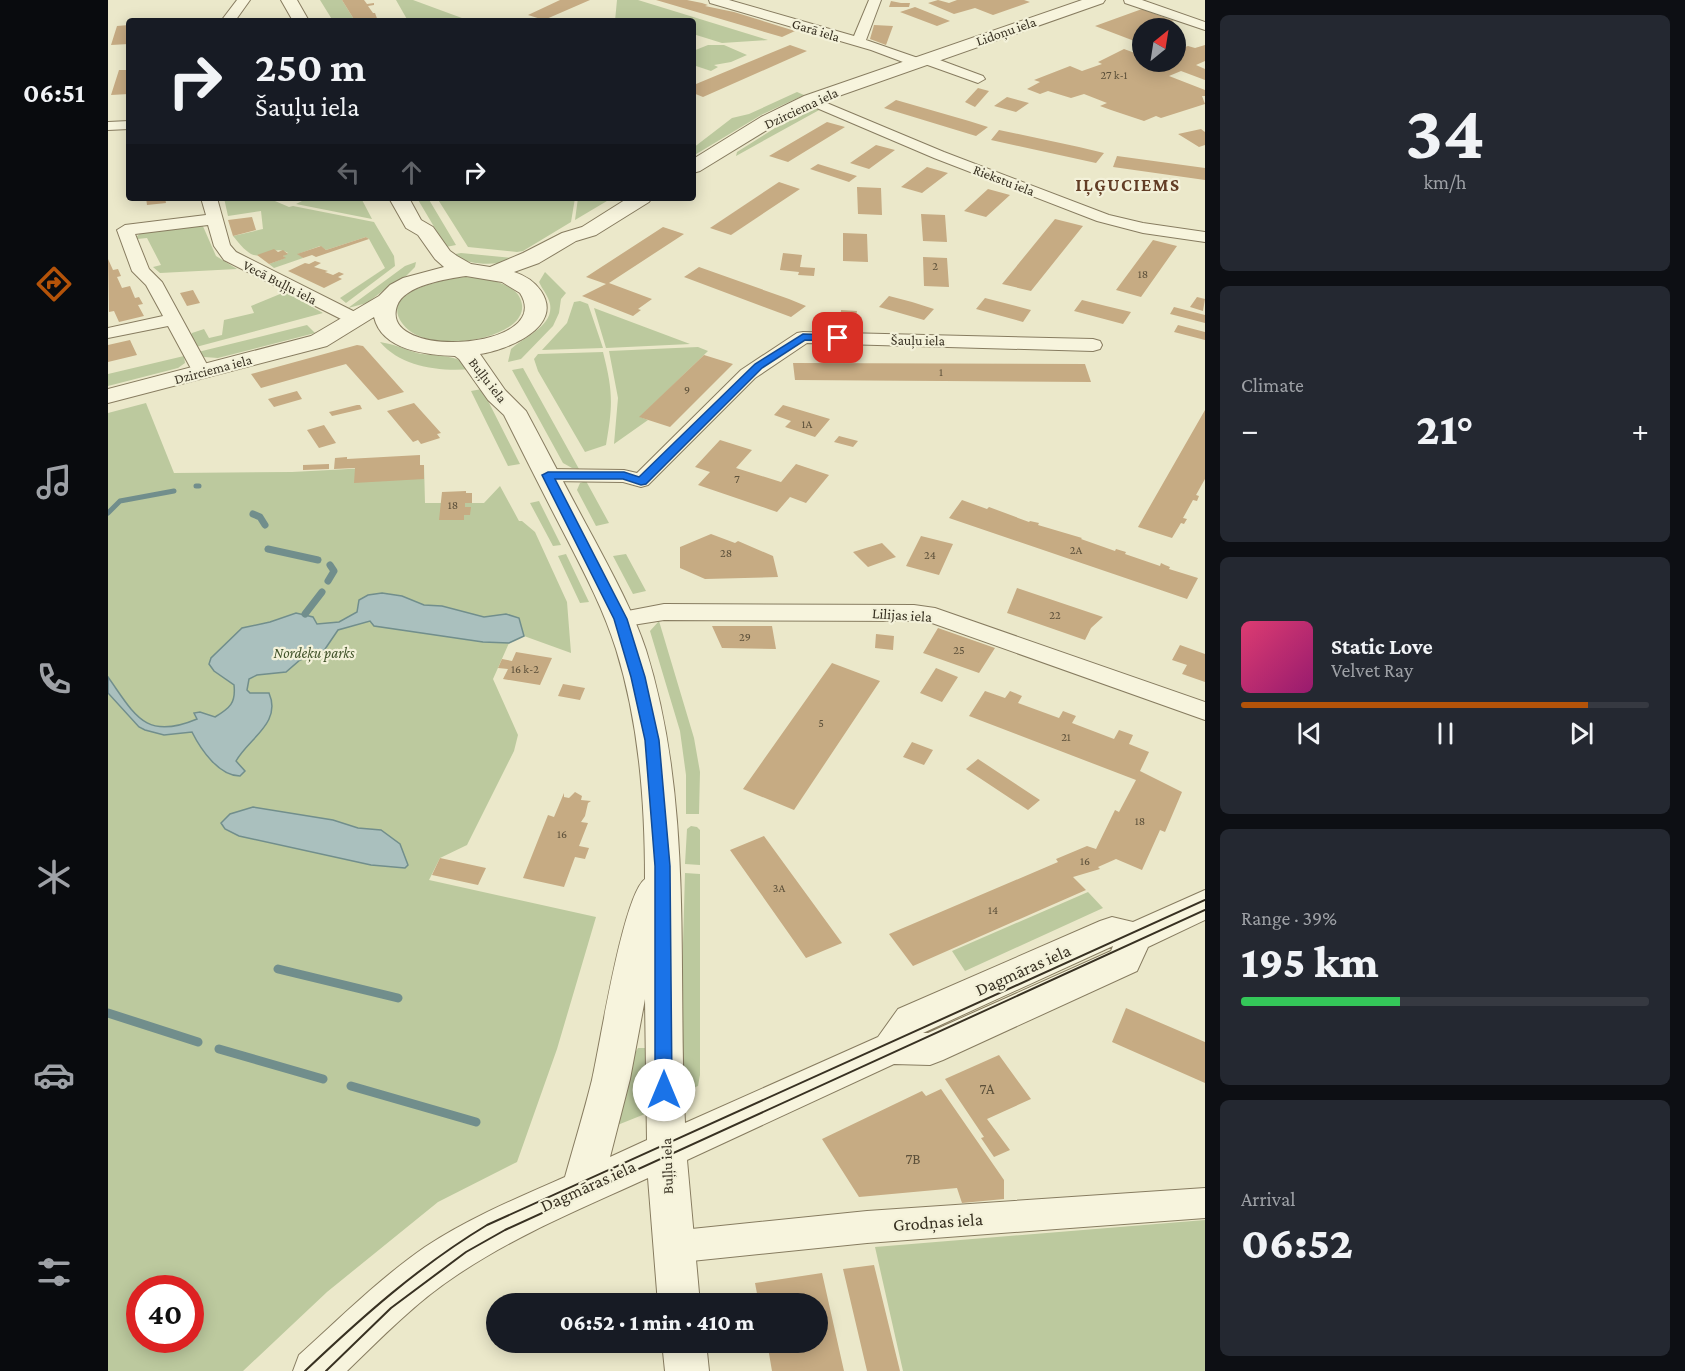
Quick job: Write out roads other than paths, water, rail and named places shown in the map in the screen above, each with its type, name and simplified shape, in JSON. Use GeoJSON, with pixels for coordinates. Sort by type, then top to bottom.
{"type":"FeatureCollection","features":[{"type":"Feature","properties":{"kind":"street"},"geometry":{"type":"LineString","coordinates":[[230,18],[244,0]]}},
{"type":"Feature","properties":{"kind":"street"},"geometry":{"type":"LineString","coordinates":[[289,0],[299,18]]}},
{"type":"Feature","properties":{"kind":"street","name":"Garā iela"},"geometry":{"type":"LineString","coordinates":[[716,0],[978,79]]}},
{"type":"Feature","properties":{"kind":"street"},"geometry":{"type":"LineString","coordinates":[[858,42],[875,0]]}},
{"type":"Feature","properties":{"kind":"street","name":"Lidoņu iela"},"geometry":{"type":"LineString","coordinates":[[920,61],[1097,0]]}},
{"type":"Feature","properties":{"kind":"street"},"geometry":{"type":"LineString","coordinates":[[1130,0],[1205,26]]}},
{"type":"Feature","properties":{"kind":"street","name":"Dzirciema iela"},"geometry":{"type":"LineString","coordinates":[[696,165],[768,121],[810,100],[920,61]]}},
{"type":"Feature","properties":{"kind":"street","name":"Riekstu iela"},"geometry":{"type":"LineString","coordinates":[[810,100],[939,155],[1103,218],[1143,228],[1205,237]]}},
{"type":"Feature","properties":{"kind":"street"},"geometry":{"type":"LineString","coordinates":[[108,126],[126,125]]}},
{"type":"Feature","properties":{"kind":"street","name":"Vecā Buļļu iela"},"geometry":{"type":"LineString","coordinates":[[210,201],[222,246],[230,256],[355,319]]}},
{"type":"Feature","properties":{"kind":"street"},"geometry":{"type":"LineString","coordinates":[[401,201],[413,224],[426,231],[442,255],[466,270]]}},
{"type":"Feature","properties":{"kind":"street"},"geometry":{"type":"LineString","coordinates":[[493,273],[531,258],[569,237],[589,231],[637,201]]}},
{"type":"Feature","properties":{"kind":"street"},"geometry":{"type":"LineString","coordinates":[[202,372],[153,282],[141,271],[125,230],[214,219]]}},
{"type":"Feature","properties":{"kind":"street"},"geometry":{"type":"LineString","coordinates":[[413,224],[410,232],[420,258],[421,278],[466,270],[493,273],[517,281],[530,290],[534,275],[582,241],[589,231]]}},
{"type":"Feature","properties":{"kind":"street","name":"Dzirciema iela"},"geometry":{"type":"LineString","coordinates":[[108,396],[318,341],[386,301],[404,286],[421,278]]}},
{"type":"Feature","properties":{"kind":"street","name":"Dzirciema iela"},"geometry":{"type":"LineString","coordinates":[[318,341],[338,342],[368,335],[399,336],[412,343],[435,348],[461,349],[498,342],[521,331],[535,316],[536,300],[530,290]]}},
{"type":"Feature","properties":{"kind":"street"},"geometry":{"type":"LineString","coordinates":[[386,301],[384,313],[388,325],[399,336]]}},
{"type":"Feature","properties":{"kind":"street"},"geometry":{"type":"LineString","coordinates":[[108,333],[172,320]]}},
{"type":"Feature","properties":{"kind":"street","name":"Šauļu iela"},"geometry":{"type":"LineString","coordinates":[[548,475],[624,476],[641,481],[748,374],[803,337],[1093,345]]}},
{"type":"Feature","properties":{"kind":"street","name":"Buļļu iela"},"geometry":{"type":"LineString","coordinates":[[498,342],[498,354],[513,389],[514,411]]}},
{"type":"Feature","properties":{"kind":"street","name":"Buļļu iela"},"geometry":{"type":"LineString","coordinates":[[461,349],[472,357],[483,371],[496,395],[514,411],[620,619],[638,677],[652,740],[663,866],[664,1112],[667,1192],[678,1293]]}},
{"type":"Feature","properties":{"kind":"street","name":"Lilijas iela"},"geometry":{"type":"LineString","coordinates":[[620,619],[664,612],[914,613],[935,616],[1205,711]]}},
{"type":"Feature","properties":{"kind":"street"},"geometry":{"type":"LineString","coordinates":[[582,1188],[610,1079],[639,935],[663,866]]}},
{"type":"Feature","properties":{"kind":"street","name":"Dagmāras iela"},"geometry":{"type":"LineString","coordinates":[[315,1371],[393,1297],[441,1261],[490,1231],[891,1048],[930,1049],[1124,961],[1135,937],[1205,904]]}},
{"type":"Feature","properties":{"kind":"street","name":"Grodņas iela"},"geometry":{"type":"LineString","coordinates":[[672,1247],[867,1227],[1205,1203]]}},
{"type":"Feature","properties":{"kind":"street"},"geometry":{"type":"LineString","coordinates":[[685,1353],[687,1371]]}},
{"type":"Feature","properties":{"kind":"water"},"geometry":{"type":"Polygon","coordinates":[[[382,593],[402,596],[424,605],[442,606],[484,617],[506,614],[519,618],[524,636],[509,643],[483,642],[374,626],[370,621],[338,630],[323,652],[300,660],[286,672],[257,675],[249,679],[247,690],[250,693],[269,693],[272,704],[268,722],[236,761],[245,771],[240,776],[232,775],[218,767],[200,746],[192,732],[164,735],[139,727],[108,693],[108,677],[134,713],[153,725],[165,727],[179,725],[197,719],[194,713],[200,712],[215,717],[225,711],[233,701],[234,685],[214,671],[209,664],[211,658],[242,628],[296,613],[313,617],[317,624],[339,622],[357,612],[359,600],[368,595],[382,593]]]}},
{"type":"Feature","properties":{"kind":"water"},"geometry":{"type":"Polygon","coordinates":[[[253,807],[333,820],[358,828],[381,830],[400,844],[408,865],[405,868],[371,865],[239,836],[225,829],[221,823],[230,814],[253,807]]]}},
{"type":"Feature","properties":{"kind":"waterway"},"geometry":{"type":"LineString","coordinates":[[108,513],[120,501],[174,491]]}},
{"type":"Feature","properties":{"kind":"waterway"},"geometry":{"type":"LineString","coordinates":[[256,515],[253,514],[260,517],[265,525]]}},
{"type":"Feature","properties":{"kind":"waterway"},"geometry":{"type":"LineString","coordinates":[[268,549],[318,560]]}},
{"type":"Feature","properties":{"kind":"waterway"},"geometry":{"type":"LineString","coordinates":[[328,581],[334,571],[330,565]]}},
{"type":"Feature","properties":{"kind":"waterway"},"geometry":{"type":"LineString","coordinates":[[305,614],[322,592]]}},
{"type":"Feature","properties":{"kind":"waterway"},"geometry":{"type":"LineString","coordinates":[[278,969],[398,998]]}},
{"type":"Feature","properties":{"kind":"waterway"},"geometry":{"type":"LineString","coordinates":[[108,1013],[198,1042]]}},
{"type":"Feature","properties":{"kind":"waterway"},"geometry":{"type":"LineString","coordinates":[[219,1049],[323,1079]]}},
{"type":"Feature","properties":{"kind":"waterway"},"geometry":{"type":"LineString","coordinates":[[351,1086],[476,1122]]}},
{"type":"Feature","properties":{"kind":"tram line"},"geometry":{"type":"LineString","coordinates":[[305,1371],[392,1293],[487,1225],[1205,900]]}},
{"type":"Feature","properties":{"kind":"tram line"},"geometry":{"type":"LineString","coordinates":[[326,1371],[391,1308],[466,1252],[505,1230],[1205,910]]}},
{"type":"Feature","properties":{"kind":"district","name":"IĻĢUCIEMS"},"geometry":{"type":"Point","coordinates":[1128,185]}},
{"type":"Feature","properties":{"kind":"park label","name":"Nordeķu parks"},"geometry":{"type":"Point","coordinates":[314,653]}}]}
